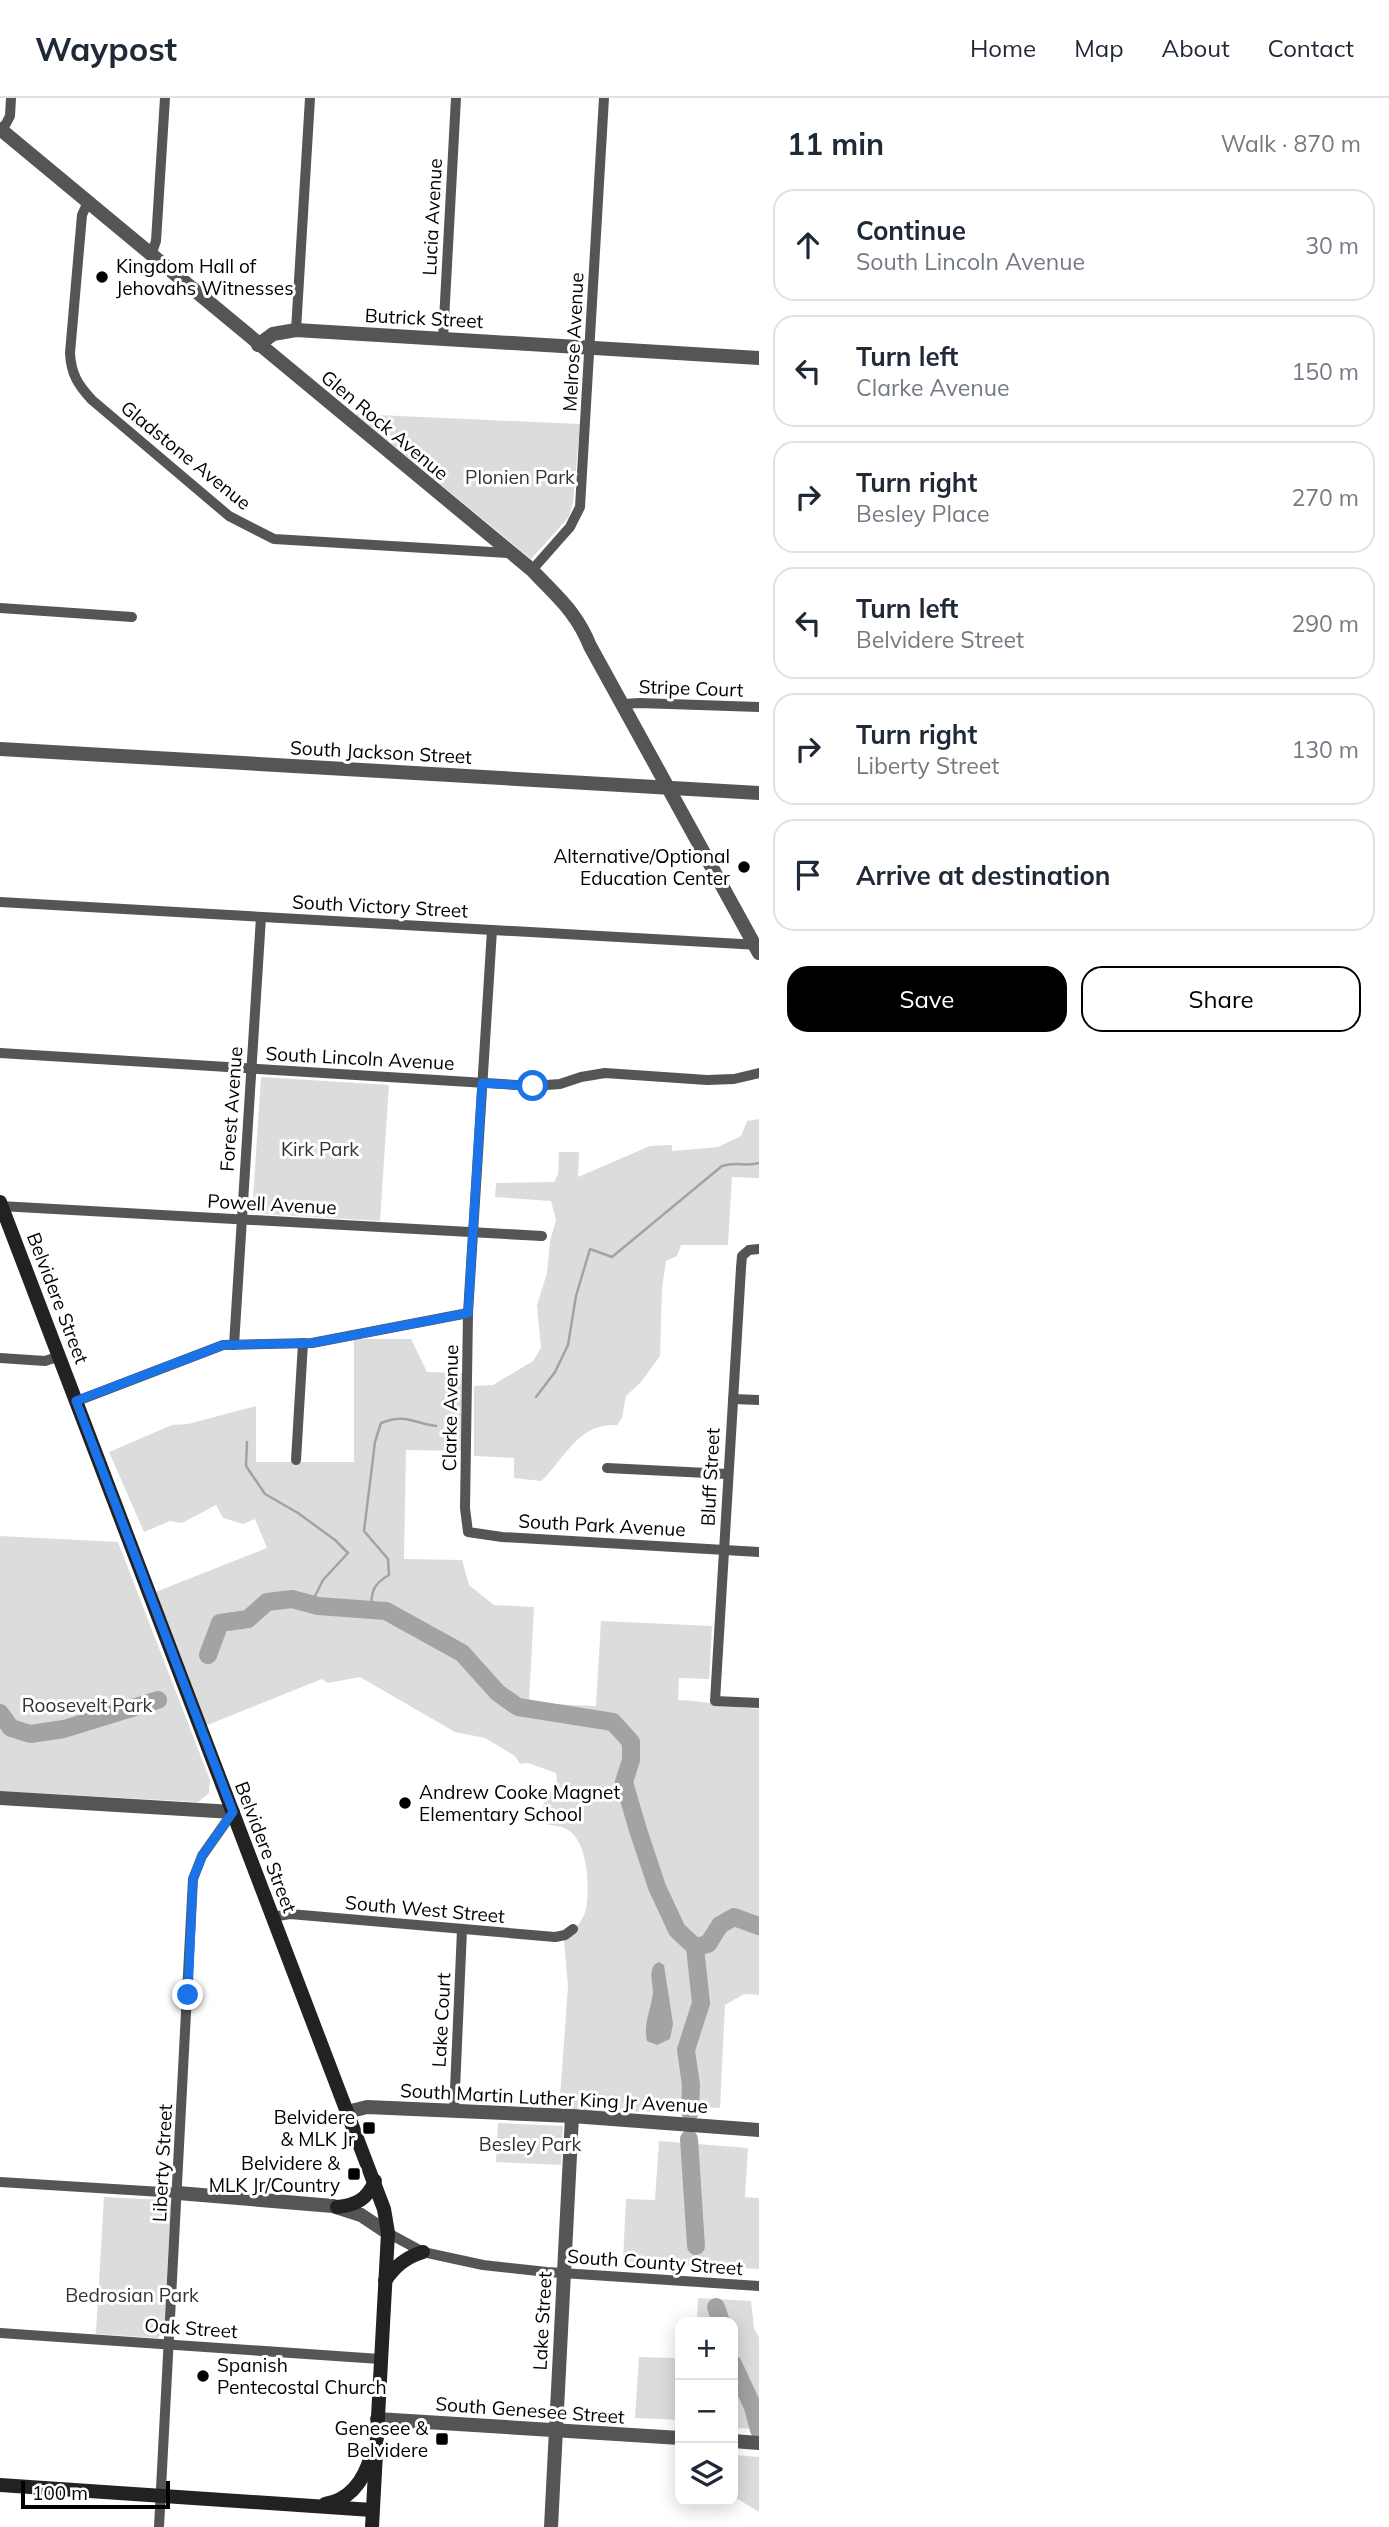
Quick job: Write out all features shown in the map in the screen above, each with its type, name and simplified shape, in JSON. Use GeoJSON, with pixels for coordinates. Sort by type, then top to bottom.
{"type":"FeatureCollection","features":[{"type":"Feature","properties":{"kind":"main road","name":"Belvidere Street"},"geometry":{"type":"LineString","coordinates":[[1,1204],[384,2208],[388,2233],[372,2527]]}},
{"type":"Feature","properties":{"kind":"main road"},"geometry":{"type":"LineString","coordinates":[[337,2207],[361,2202],[370,2193],[374,2181]]}},
{"type":"Feature","properties":{"kind":"main road"},"geometry":{"type":"LineString","coordinates":[[385,2282],[397,2266],[411,2256],[423,2252]]}},
{"type":"Feature","properties":{"kind":"main road"},"geometry":{"type":"LineString","coordinates":[[310,2506],[340,2501],[350,2494],[369,2465],[376,2443]]}},
{"type":"Feature","properties":{"kind":"main road"},"geometry":{"type":"LineString","coordinates":[[0,2485],[372,2510]]}},
{"type":"Feature","properties":{"kind":"street"},"geometry":{"type":"LineString","coordinates":[[1,130],[10,116],[11,98]]}},
{"type":"Feature","properties":{"kind":"street"},"geometry":{"type":"LineString","coordinates":[[150,255],[156,242],[165,98]]}},
{"type":"Feature","properties":{"kind":"street"},"geometry":{"type":"LineString","coordinates":[[296,330],[310,98]]}},
{"type":"Feature","properties":{"kind":"street","name":"Lucia Avenue"},"geometry":{"type":"LineString","coordinates":[[443,339],[456,98]]}},
{"type":"Feature","properties":{"kind":"street","name":"Melrose Avenue"},"geometry":{"type":"LineString","coordinates":[[532,570],[570,527],[580,507],[604,98]]}},
{"type":"Feature","properties":{"kind":"street","name":"Glen Rock Avenue"},"geometry":{"type":"LineString","coordinates":[[1,130],[532,570],[565,602],[584,631],[758,948]]}},
{"type":"Feature","properties":{"kind":"street","name":"Gladstone Avenue"},"geometry":{"type":"LineString","coordinates":[[88,202],[82,215],[70,353],[71,370],[78,385],[92,400],[229,516],[274,539],[508,552]]}},
{"type":"Feature","properties":{"kind":"street","name":"Butrick Street"},"geometry":{"type":"LineString","coordinates":[[258,345],[273,334],[296,330],[759,358]]}},
{"type":"Feature","properties":{"kind":"street"},"geometry":{"type":"LineString","coordinates":[[0,608],[132,617]]}},
{"type":"Feature","properties":{"kind":"street","name":"Stripe Court"},"geometry":{"type":"LineString","coordinates":[[623,704],[759,707]]}},
{"type":"Feature","properties":{"kind":"street","name":"South Jackson Street"},"geometry":{"type":"LineString","coordinates":[[0,749],[759,793]]}},
{"type":"Feature","properties":{"kind":"street","name":"South Victory Street"},"geometry":{"type":"LineString","coordinates":[[0,902],[758,948]]}},
{"type":"Feature","properties":{"kind":"street","name":"Forest Avenue"},"geometry":{"type":"LineString","coordinates":[[233,1345],[261,917]]}},
{"type":"Feature","properties":{"kind":"street","name":"Clarke Avenue"},"geometry":{"type":"LineString","coordinates":[[465,1508],[468,1313],[492,930]]}},
{"type":"Feature","properties":{"kind":"street","name":"South Lincoln Avenue"},"geometry":{"type":"LineString","coordinates":[[0,1053],[533,1086],[560,1084],[605,1073],[707,1080],[734,1079],[759,1073]]}},
{"type":"Feature","properties":{"kind":"street","name":"Powell Avenue"},"geometry":{"type":"LineString","coordinates":[[1,1204],[542,1236]]}},
{"type":"Feature","properties":{"kind":"street","name":"Bluff Street"},"geometry":{"type":"LineString","coordinates":[[759,1249],[749,1250],[742,1255],[715,1701],[759,1703]]}},
{"type":"Feature","properties":{"kind":"street"},"geometry":{"type":"LineString","coordinates":[[76,1401],[222,1346],[303,1343],[468,1313]]}},
{"type":"Feature","properties":{"kind":"street"},"geometry":{"type":"LineString","coordinates":[[296,1460],[303,1343]]}},
{"type":"Feature","properties":{"kind":"street"},"geometry":{"type":"LineString","coordinates":[[0,1358],[45,1361],[60,1356]]}},
{"type":"Feature","properties":{"kind":"street"},"geometry":{"type":"LineString","coordinates":[[733,1399],[759,1400]]}},
{"type":"Feature","properties":{"kind":"street"},"geometry":{"type":"LineString","coordinates":[[607,1468],[727,1474]]}},
{"type":"Feature","properties":{"kind":"street","name":"South Park Avenue"},"geometry":{"type":"LineString","coordinates":[[465,1508],[468,1532],[474,1534],[759,1552]]}},
{"type":"Feature","properties":{"kind":"street"},"geometry":{"type":"LineString","coordinates":[[0,1798],[233,1812]]}},
{"type":"Feature","properties":{"kind":"street","name":"Liberty Street"},"geometry":{"type":"LineString","coordinates":[[159,2527],[193,1879],[202,1856],[233,1812]]}},
{"type":"Feature","properties":{"kind":"street","name":"South West Street"},"geometry":{"type":"LineString","coordinates":[[272,1917],[290,1914],[555,1937],[565,1935],[573,1929]]}},
{"type":"Feature","properties":{"kind":"street","name":"Lake Court"},"geometry":{"type":"LineString","coordinates":[[454,2112],[462,1930]]}},
{"type":"Feature","properties":{"kind":"street","name":"South Martin Luther King Jr Avenue"},"geometry":{"type":"LineString","coordinates":[[347,2112],[367,2107],[572,2116],[759,2130]]}},
{"type":"Feature","properties":{"kind":"street","name":"Lake Street"},"geometry":{"type":"LineString","coordinates":[[551,2527],[572,2116]]}},
{"type":"Feature","properties":{"kind":"street"},"geometry":{"type":"LineString","coordinates":[[0,2182],[312,2203],[361,2215],[388,2233]]}},
{"type":"Feature","properties":{"kind":"street","name":"South County Street"},"geometry":{"type":"LineString","coordinates":[[388,2233],[423,2252],[483,2266],[759,2286]]}},
{"type":"Feature","properties":{"kind":"street","name":"Oak Street"},"geometry":{"type":"LineString","coordinates":[[0,2333],[380,2359]]}},
{"type":"Feature","properties":{"kind":"street","name":"South Genesee Street"},"geometry":{"type":"LineString","coordinates":[[377,2419],[675,2438]]}},
{"type":"Feature","properties":{"kind":"street"},"geometry":{"type":"LineString","coordinates":[[738,2441],[759,2443]]}},
{"type":"Feature","properties":{"kind":"green space","name":"Plonien Park"},"geometry":{"type":"Polygon","coordinates":[[[355,414],[580,424],[573,503],[569,517],[531,559],[355,414]]]}},
{"type":"Feature","properties":{"kind":"green space","name":"Kirk Park"},"geometry":{"type":"Polygon","coordinates":[[[261,1077],[389,1085],[380,1221],[252,1213],[261,1077]]]}},
{"type":"Feature","properties":{"kind":"green space"},"geometry":{"type":"Polygon","coordinates":[[[759,1119],[759,1178],[732,1177],[728,1245],[681,1245],[677,1256],[666,1261],[662,1288],[660,1356],[641,1382],[626,1396],[622,1418],[617,1425],[603,1426],[582,1436],[541,1481],[514,1478],[514,1458],[474,1456],[474,1386],[493,1385],[533,1361],[541,1348],[537,1305],[547,1273],[550,1241],[556,1220],[551,1201],[495,1197],[496,1183],[554,1182],[558,1174],[559,1152],[579,1152],[578,1177],[650,1146],[672,1145],[672,1151],[718,1147],[741,1136],[747,1121],[759,1119]]]}},
{"type":"Feature","properties":{"kind":"green space"},"geometry":{"type":"Polygon","coordinates":[[[354,1339],[411,1339],[427,1372],[466,1373],[464,1451],[406,1450],[404,1559],[462,1560],[469,1585],[494,1605],[534,1607],[529,1703],[596,1706],[601,1621],[712,1626],[709,1679],[679,1678],[678,1700],[759,1709],[759,1995],[744,1994],[725,2005],[720,2108],[704,2107],[690,2112],[559,2111],[568,1987],[564,1941],[585,1913],[588,1889],[584,1855],[575,1836],[566,1829],[546,1824],[543,1805],[557,1780],[556,1773],[528,1763],[520,1764],[515,1756],[485,1738],[455,1732],[360,1677],[328,1683],[322,1679],[205,1726],[153,1593],[267,1548],[255,1519],[243,1524],[223,1518],[216,1505],[182,1523],[170,1521],[144,1532],[109,1452],[172,1425],[188,1424],[256,1406],[256,1462],[354,1462],[354,1339]]]}},
{"type":"Feature","properties":{"kind":"green space","name":"Roosevelt Park"},"geometry":{"type":"Polygon","coordinates":[[[0,1536],[118,1542],[210,1780],[209,1793],[198,1802],[0,1791],[0,1536]]]}},
{"type":"Feature","properties":{"kind":"green space","name":"Besley Park"},"geometry":{"type":"Polygon","coordinates":[[[498,2123],[563,2126],[561,2165],[496,2162],[498,2123]]]}},
{"type":"Feature","properties":{"kind":"green space"},"geometry":{"type":"Polygon","coordinates":[[[659,2141],[748,2148],[745,2197],[759,2198],[759,2269],[623,2261],[626,2199],[655,2200],[659,2141]]]}},
{"type":"Feature","properties":{"kind":"green space","name":"Bedrosian Park"},"geometry":{"type":"Polygon","coordinates":[[[104,2197],[164,2200],[171,2205],[164,2329],[158,2338],[96,2334],[104,2197]]]}},
{"type":"Feature","properties":{"kind":"green space"},"geometry":{"type":"Polygon","coordinates":[[[698,2298],[751,2301],[754,2328],[759,2337],[759,2429],[738,2428],[738,2317],[697,2317],[698,2298]]]}},
{"type":"Feature","properties":{"kind":"green space"},"geometry":{"type":"Polygon","coordinates":[[[639,2357],[675,2358],[675,2420],[635,2418],[639,2357]]]}},
{"type":"Feature","properties":{"kind":"green space"},"geometry":{"type":"Polygon","coordinates":[[[738,2455],[759,2457],[759,2512],[738,2499],[738,2455]]]}},
{"type":"Feature","properties":{"kind":"shaded area"},"geometry":{"type":"Polygon","coordinates":[[[659,1962],[664,1965],[673,2024],[670,2039],[657,2045],[647,2041],[646,2029],[653,1992],[652,1970],[659,1962]]]}},
{"type":"Feature","properties":{"kind":"waterway"},"geometry":{"type":"LineString","coordinates":[[536,1397],[555,1372],[568,1345],[576,1296],[590,1249],[612,1257],[722,1166],[759,1163]]}},
{"type":"Feature","properties":{"kind":"waterway"},"geometry":{"type":"LineString","coordinates":[[371,1610],[374,1589],[389,1575],[388,1559],[364,1531],[375,1442],[381,1423],[403,1419],[436,1426]]}},
{"type":"Feature","properties":{"kind":"waterway"},"geometry":{"type":"LineString","coordinates":[[247,1442],[246,1466],[265,1494],[298,1513],[348,1553],[323,1580],[311,1604]]}},
{"type":"Feature","properties":{"kind":"waterway"},"geometry":{"type":"LineString","coordinates":[[208,1655],[220,1623],[248,1619],[267,1602],[292,1599],[318,1606],[386,1611],[462,1653],[498,1693],[518,1707],[613,1722],[631,1742],[631,1760],[624,1782],[657,1887],[677,1930],[695,1947],[701,2003],[686,2050],[691,2085],[690,2112]]}},
{"type":"Feature","properties":{"kind":"waterway"},"geometry":{"type":"LineString","coordinates":[[0,1713],[11,1728],[30,1734],[64,1729],[158,1700]]}},
{"type":"Feature","properties":{"kind":"waterway"},"geometry":{"type":"LineString","coordinates":[[695,1947],[708,1944],[720,1925],[734,1917],[759,1926]]}},
{"type":"Feature","properties":{"kind":"waterway"},"geometry":{"type":"LineString","coordinates":[[689,2139],[696,2246]]}},
{"type":"Feature","properties":{"kind":"waterway"},"geometry":{"type":"LineString","coordinates":[[716,2307],[719,2317]]}},
{"type":"Feature","properties":{"kind":"waterway"},"geometry":{"type":"LineString","coordinates":[[738,2375],[753,2407],[759,2430]]}},
{"type":"Feature","properties":{"kind":"place","name":"Kingdom Hall of Jehovahs Witnesses"},"geometry":{"type":"Point","coordinates":[102,277]}},
{"type":"Feature","properties":{"kind":"place","name":"Alternative/Optional Education Center"},"geometry":{"type":"Point","coordinates":[744,867]}},
{"type":"Feature","properties":{"kind":"place","name":"Andrew Cooke Magnet Elementary School"},"geometry":{"type":"Point","coordinates":[405,1803]}},
{"type":"Feature","properties":{"kind":"place","name":"Belvidere & MLK Jr"},"geometry":{"type":"Point","coordinates":[369,2128]}},
{"type":"Feature","properties":{"kind":"place","name":"Belvidere & MLK Jr/Country"},"geometry":{"type":"Point","coordinates":[354,2174]}},
{"type":"Feature","properties":{"kind":"place","name":"Spanish Pentecostal Church"},"geometry":{"type":"Point","coordinates":[203,2376]}},
{"type":"Feature","properties":{"kind":"place","name":"Genesee & Belvidere"},"geometry":{"type":"Point","coordinates":[442,2439]}},
{"type":"Feature","properties":{"kind":"route"},"geometry":{"type":"LineString","coordinates":[[188,1995],[193,1879],[202,1856],[233,1812],[76,1401],[223,1345],[312,1343],[468,1313],[482,1083],[533,1086]]}}]}
